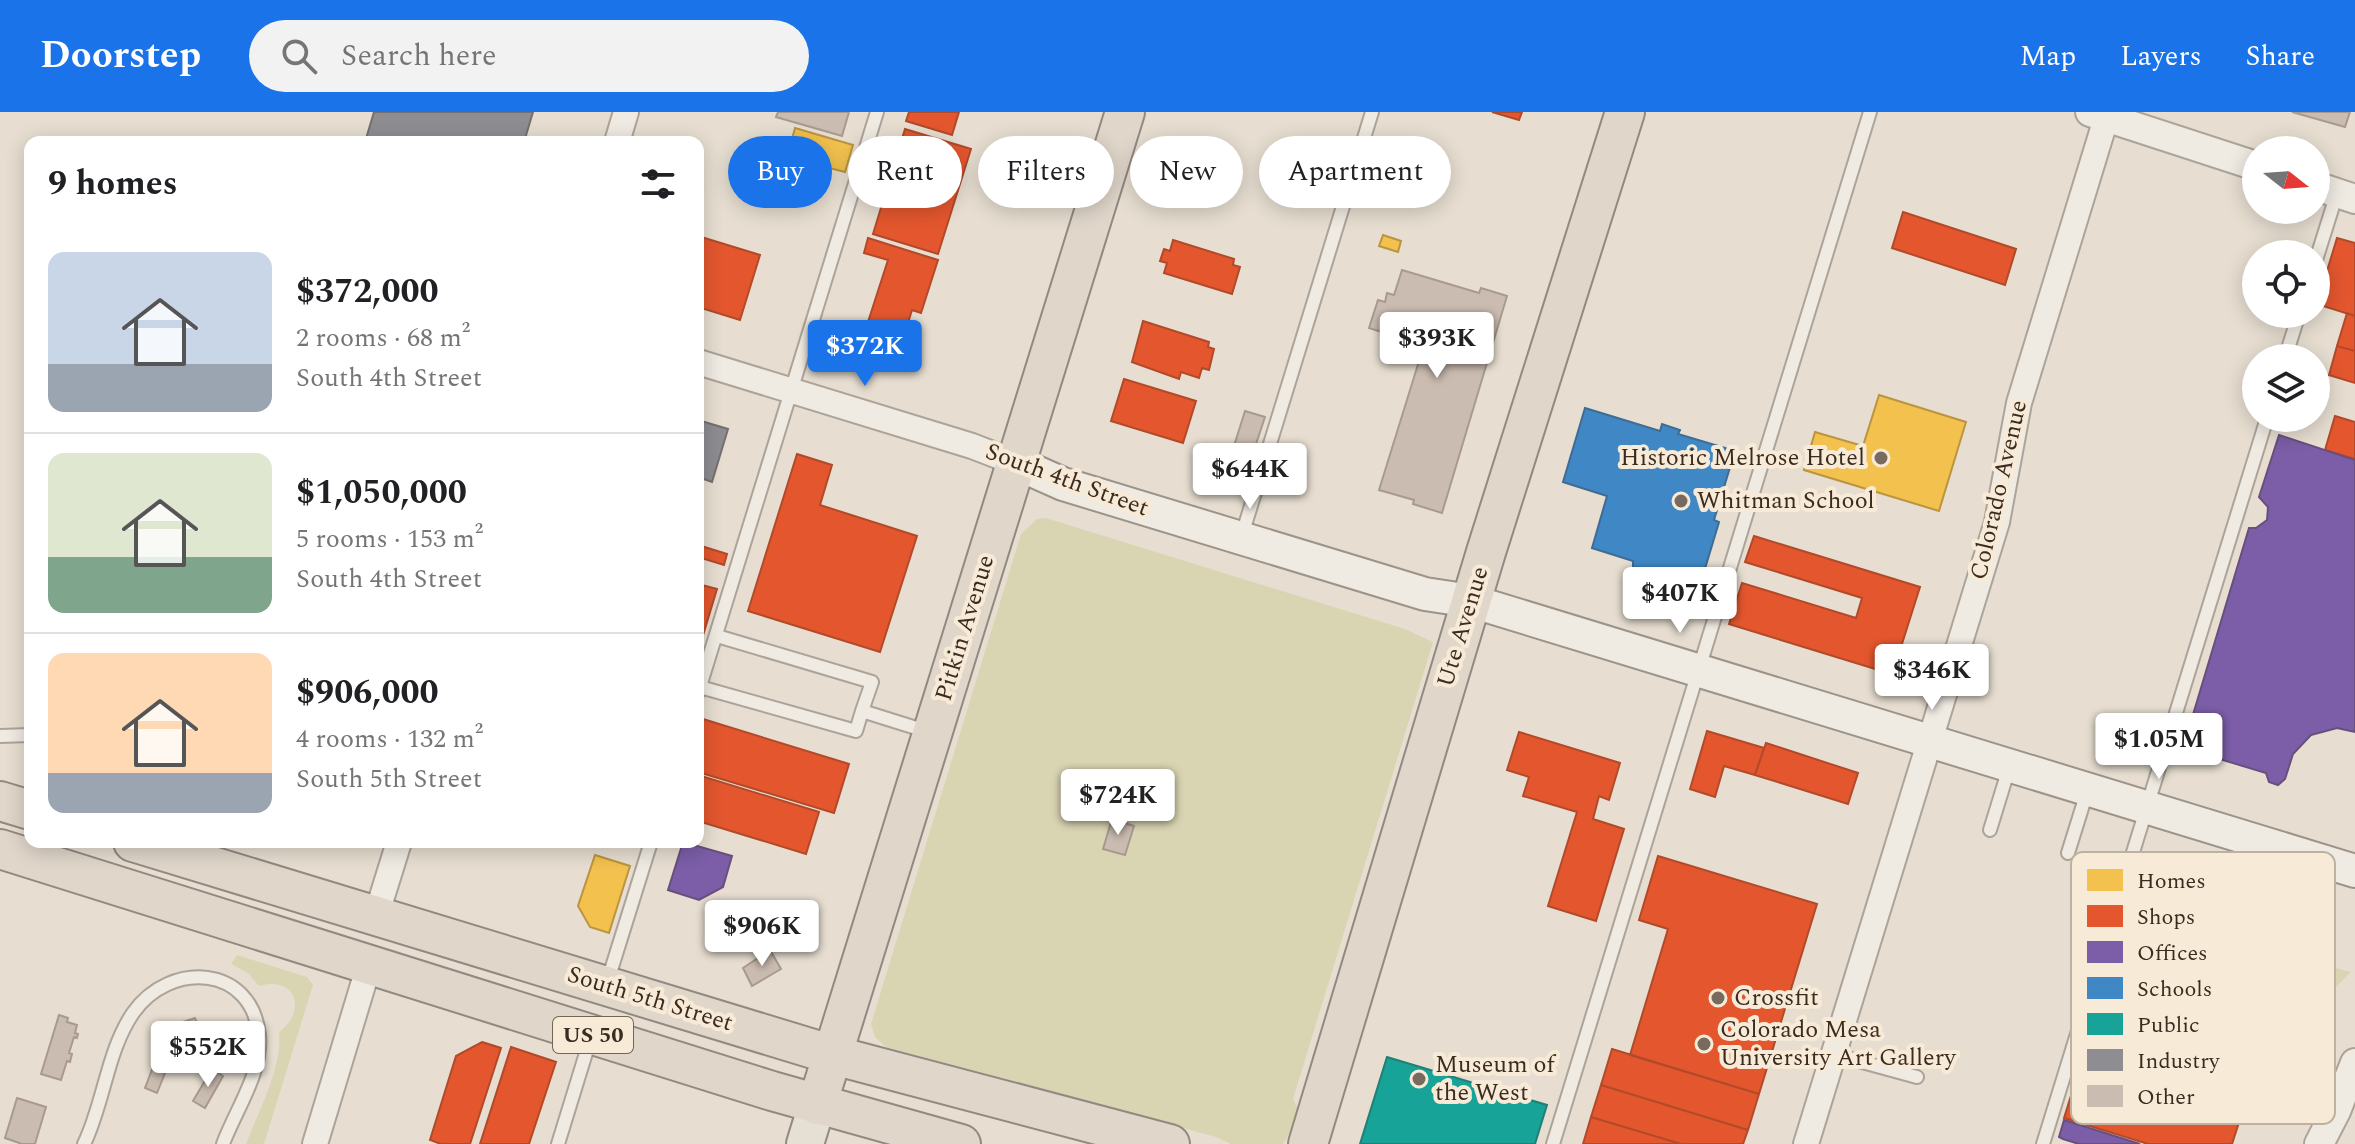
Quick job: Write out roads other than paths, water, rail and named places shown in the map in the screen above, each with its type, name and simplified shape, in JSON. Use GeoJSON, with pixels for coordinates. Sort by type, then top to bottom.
{"type":"FeatureCollection","features":[{"type":"Feature","properties":{"kind":"highway","name":"Pitkin Avenue"},"geometry":{"type":"LineString","coordinates":[[817,1105],[1125,112]]}},
{"type":"Feature","properties":{"kind":"highway","name":"Ute Avenue"},"geometry":{"type":"LineString","coordinates":[[1308,1144],[1471,601],[1625,112]]}},
{"type":"Feature","properties":{"kind":"highway","name":"South 5th Street"},"geometry":{"type":"LineString","coordinates":[[155,848],[833,1055],[1170,1144]]}},
{"type":"Feature","properties":{"kind":"highway","name":"US 50"},"geometry":{"type":"LineString","coordinates":[[0,849],[817,1105],[961,1144]]}},
{"type":"Feature","properties":{"kind":"highway"},"geometry":{"type":"LineString","coordinates":[[369,965],[376,953],[391,950],[419,954],[539,988],[592,982]]}},
{"type":"Feature","properties":{"kind":"main road","name":"South 4th Street"},"geometry":{"type":"LineString","coordinates":[[1016,463],[1063,484],[1425,594],[1471,601],[2294,852]]}},
{"type":"Feature","properties":{"kind":"main road","name":"South 4th Street"},"geometry":{"type":"LineString","coordinates":[[2335,865],[2355,871]]}},
{"type":"Feature","properties":{"kind":"main road","name":"Pitkin Avenue"},"geometry":{"type":"LineString","coordinates":[[805,1144],[817,1105]]}},
{"type":"Feature","properties":{"kind":"street"},"geometry":{"type":"LineString","coordinates":[[619,136],[626,112]]}},
{"type":"Feature","properties":{"kind":"street"},"geometry":{"type":"LineString","coordinates":[[2102,114],[2242,161]]}},
{"type":"Feature","properties":{"kind":"street","name":"Colorado Avenue"},"geometry":{"type":"LineString","coordinates":[[1806,1144],[1997,522],[2019,403],[2102,114]]}},
{"type":"Feature","properties":{"kind":"street","name":"South 4th Street"},"geometry":{"type":"LineString","coordinates":[[704,364],[972,446],[1016,463]]}},
{"type":"Feature","properties":{"kind":"street"},"geometry":{"type":"LineString","coordinates":[[376,916],[397,848]]}},
{"type":"Feature","properties":{"kind":"street"},"geometry":{"type":"LineString","coordinates":[[315,1144],[369,965]]}},
{"type":"Feature","properties":{"kind":"street"},"geometry":{"type":"LineString","coordinates":[[2335,1113],[2355,1063]]}},
{"type":"Feature","properties":{"kind":"street"},"geometry":{"type":"LineString","coordinates":[[2319,1144],[2329,1124]]}},
{"type":"Feature","properties":{"kind":"lane"},"geometry":{"type":"LineString","coordinates":[[704,675],[877,112]]}},
{"type":"Feature","properties":{"kind":"lane"},"geometry":{"type":"LineString","coordinates":[[1241,538],[1372,112]]}},
{"type":"Feature","properties":{"kind":"lane"},"geometry":{"type":"LineString","coordinates":[[1553,1144],[1870,112]]}},
{"type":"Feature","properties":{"kind":"lane"},"geometry":{"type":"LineString","coordinates":[[2322,240],[2336,192]]}},
{"type":"Feature","properties":{"kind":"lane"},"geometry":{"type":"LineString","coordinates":[[2131,852],[2263,432]]}},
{"type":"Feature","properties":{"kind":"lane"},"geometry":{"type":"LineString","coordinates":[[704,691],[856,731],[872,682],[717,636]]}},
{"type":"Feature","properties":{"kind":"lane"},"geometry":{"type":"LineString","coordinates":[[862,711],[932,733]]}},
{"type":"Feature","properties":{"kind":"lane"},"geometry":{"type":"LineString","coordinates":[[0,736],[24,735]]}},
{"type":"Feature","properties":{"kind":"lane"},"geometry":{"type":"LineString","coordinates":[[1990,830],[2010,765]]}},
{"type":"Feature","properties":{"kind":"lane"},"geometry":{"type":"LineString","coordinates":[[2068,853],[2088,789]]}},
{"type":"Feature","properties":{"kind":"lane"},"geometry":{"type":"LineString","coordinates":[[592,982],[648,848]]}},
{"type":"Feature","properties":{"kind":"lane"},"geometry":{"type":"LineString","coordinates":[[84,1144],[122,1035],[134,1012],[162,987],[197,975],[215,979],[232,988],[248,1003],[260,1038],[252,1074],[223,1144]]}},
{"type":"Feature","properties":{"kind":"lane"},"geometry":{"type":"LineString","coordinates":[[558,1144],[592,1035]]}},
{"type":"Feature","properties":{"kind":"lane"},"geometry":{"type":"LineString","coordinates":[[2043,1144],[2071,1051]]}},
{"type":"Feature","properties":{"kind":"lane"},"geometry":{"type":"LineString","coordinates":[[1833,1054],[1917,1077]]}},
{"type":"Feature","properties":{"kind":"place","name":"Historic Melrose Hotel"},"geometry":{"type":"Point","coordinates":[1881,458]}},
{"type":"Feature","properties":{"kind":"place","name":"Whitman School"},"geometry":{"type":"Point","coordinates":[1681,501]}},
{"type":"Feature","properties":{"kind":"place","name":"Crossfit"},"geometry":{"type":"Point","coordinates":[1718,998]}},
{"type":"Feature","properties":{"kind":"place","name":"Colorado Mesa University Art Gallery"},"geometry":{"type":"Point","coordinates":[1704,1044]}},
{"type":"Feature","properties":{"kind":"place","name":"Museum of the West"},"geometry":{"type":"Point","coordinates":[1419,1079]}}]}
